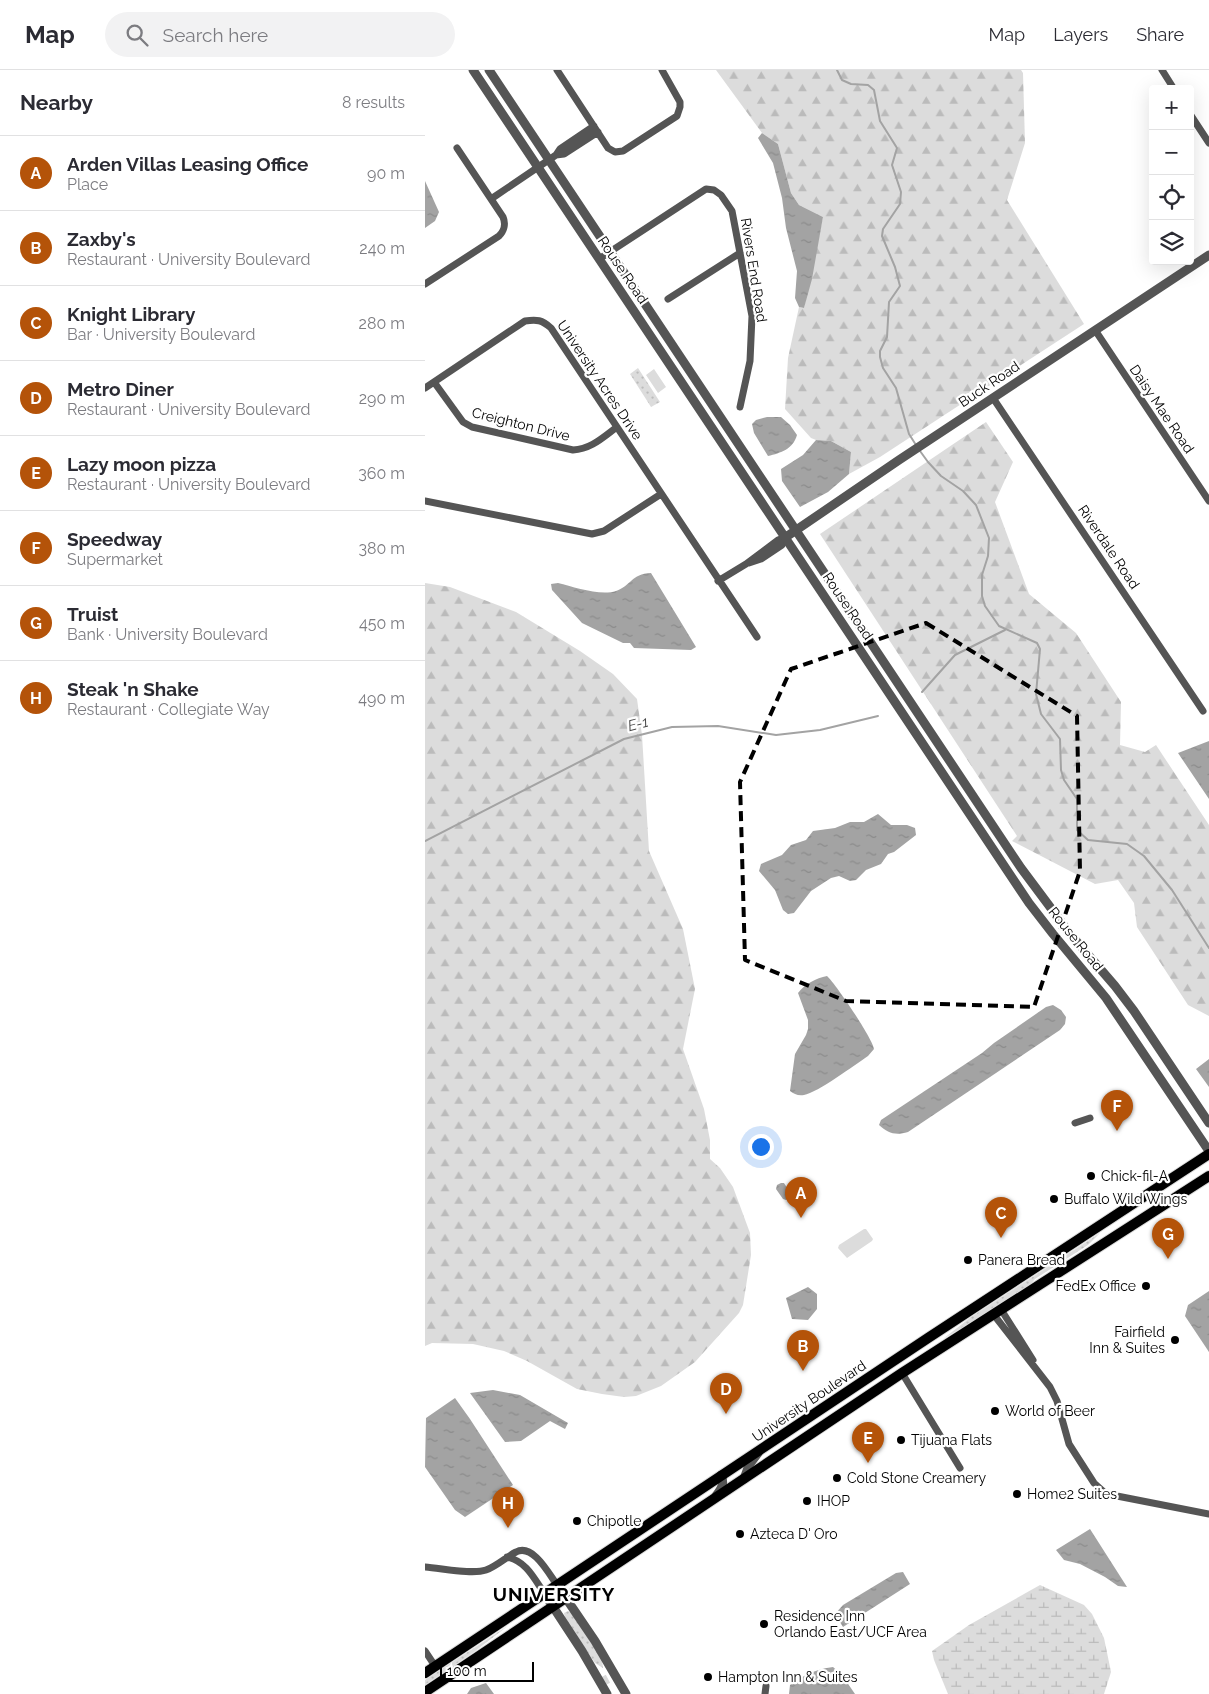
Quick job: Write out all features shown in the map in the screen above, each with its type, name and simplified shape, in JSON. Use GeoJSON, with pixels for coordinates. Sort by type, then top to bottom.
{"type":"FeatureCollection","features":[{"type":"Feature","properties":{"kind":"main road","name":"University Boulevard"},"geometry":{"type":"LineString","coordinates":[[425,1673],[1209,1152]]}},
{"type":"Feature","properties":{"kind":"main road","name":"University Boulevard"},"geometry":{"type":"LineString","coordinates":[[425,1692],[902,1373],[1209,1176]]}},
{"type":"Feature","properties":{"kind":"main road"},"geometry":{"type":"LineString","coordinates":[[902,1373],[905,1361],[928,1338]]}},
{"type":"Feature","properties":{"kind":"main road"},"geometry":{"type":"LineString","coordinates":[[873,1393],[889,1375],[895,1366],[896,1359]]}},
{"type":"Feature","properties":{"kind":"street","name":"Rouse Road"},"geometry":{"type":"LineString","coordinates":[[473,70],[1029,903],[1106,998],[1209,1152]]}},
{"type":"Feature","properties":{"kind":"street","name":"Rouse Road"},"geometry":{"type":"LineString","coordinates":[[489,70],[553,158],[610,252],[1041,896],[1134,1010],[1209,1123]]}},
{"type":"Feature","properties":{"kind":"street"},"geometry":{"type":"LineString","coordinates":[[557,70],[608,148],[615,152],[623,151],[677,116],[680,102],[662,70]]}},
{"type":"Feature","properties":{"kind":"street"},"geometry":{"type":"LineString","coordinates":[[1162,70],[1171,85]]}},
{"type":"Feature","properties":{"kind":"street"},"geometry":{"type":"LineString","coordinates":[[1194,120],[1209,143]]}},
{"type":"Feature","properties":{"kind":"street"},"geometry":{"type":"LineString","coordinates":[[491,199],[553,158],[560,149],[596,129]]}},
{"type":"Feature","properties":{"kind":"street"},"geometry":{"type":"LineString","coordinates":[[425,284],[502,233],[505,222],[457,148]]}},
{"type":"Feature","properties":{"kind":"street","name":"Rivers End Road"},"geometry":{"type":"LineString","coordinates":[[599,259],[706,189],[714,190],[721,195],[732,211],[752,316],[750,361],[740,407]]}},
{"type":"Feature","properties":{"kind":"street"},"geometry":{"type":"LineString","coordinates":[[668,299],[740,253]]}},
{"type":"Feature","properties":{"kind":"street","name":"Buck Road"},"geometry":{"type":"LineString","coordinates":[[718,581],[760,557],[778,540],[797,530],[899,460],[1209,255]]}},
{"type":"Feature","properties":{"kind":"street","name":"University Acres Drive"},"geometry":{"type":"LineString","coordinates":[[425,388],[525,321],[537,319],[544,321],[551,328],[757,637]]}},
{"type":"Feature","properties":{"kind":"street","name":"Daisy Mae Road"},"geometry":{"type":"LineString","coordinates":[[1095,330],[1209,501]]}},
{"type":"Feature","properties":{"kind":"street","name":"Creighton Drive"},"geometry":{"type":"LineString","coordinates":[[434,382],[463,422],[472,427],[573,450],[592,446],[617,427]]}},
{"type":"Feature","properties":{"kind":"street","name":"Riverdale Road"},"geometry":{"type":"LineString","coordinates":[[993,398],[1203,711]]}},
{"type":"Feature","properties":{"kind":"street"},"geometry":{"type":"LineString","coordinates":[[425,501],[593,534],[604,531],[661,494]]}},
{"type":"Feature","properties":{"kind":"street"},"geometry":{"type":"LineString","coordinates":[[1029,903],[1041,896]]}},
{"type":"Feature","properties":{"kind":"street"},"geometry":{"type":"LineString","coordinates":[[1075,1123],[1090,1118]]}},
{"type":"Feature","properties":{"kind":"street"},"geometry":{"type":"LineString","coordinates":[[998,1313],[1021,1352],[1039,1371],[1050,1388],[1057,1401],[1069,1444],[1094,1483],[1104,1492],[1117,1496],[1209,1514]]}},
{"type":"Feature","properties":{"kind":"street"},"geometry":{"type":"LineString","coordinates":[[902,1373],[960,1468]]}},
{"type":"Feature","properties":{"kind":"street"},"geometry":{"type":"LineString","coordinates":[[743,1479],[749,1465],[761,1449]]}},
{"type":"Feature","properties":{"kind":"street"},"geometry":{"type":"LineString","coordinates":[[714,1498],[723,1486],[721,1475]]}},
{"type":"Feature","properties":{"kind":"street"},"geometry":{"type":"LineString","coordinates":[[425,1567],[472,1572],[487,1570],[518,1550],[524,1550],[535,1555],[595,1641],[626,1694]]}},
{"type":"Feature","properties":{"kind":"street"},"geometry":{"type":"LineString","coordinates":[[507,1557],[517,1559],[528,1568],[582,1651],[607,1694]]}},
{"type":"Feature","properties":{"kind":"street"},"geometry":{"type":"LineString","coordinates":[[425,1651],[435,1666]]}},
{"type":"Feature","properties":{"kind":"street"},"geometry":{"type":"LineString","coordinates":[[765,1694],[766,1686]]}},
{"type":"Feature","properties":{"kind":"highlighted area"},"geometry":{"type":"Polygon","coordinates":[[[926,623],[1077,716],[1080,871],[1034,1007],[846,1001],[745,960],[740,782],[791,669],[926,623]]]}},
{"type":"Feature","properties":{"kind":"green space"},"geometry":{"type":"Polygon","coordinates":[[[716,70],[1021,70],[1023,73],[1025,143],[1007,200],[1084,324],[880,457],[849,474],[851,452],[831,441],[811,438],[785,409],[788,358],[799,307],[804,308],[823,217],[799,205],[791,193],[778,144],[762,133],[716,70]]]}},
{"type":"Feature","properties":{"kind":"green space"},"geometry":{"type":"Polygon","coordinates":[[[638,368],[660,402],[651,407],[630,374],[638,368]]]}},
{"type":"Feature","properties":{"kind":"green space"},"geometry":{"type":"Polygon","coordinates":[[[654,369],[666,387],[658,393],[646,375],[654,369]]]}},
{"type":"Feature","properties":{"kind":"green space"},"geometry":{"type":"Polygon","coordinates":[[[986,422],[1013,462],[995,502],[1029,594],[1076,633],[1121,702],[1120,745],[1145,752],[1156,745],[1209,825],[1209,1016],[1188,1005],[1137,927],[1134,903],[1118,880],[1095,884],[1012,841],[1017,836],[820,534],[986,422]]]}},
{"type":"Feature","properties":{"kind":"green space"},"geometry":{"type":"Polygon","coordinates":[[[425,583],[450,587],[516,612],[580,651],[613,674],[637,699],[642,735],[649,851],[683,929],[695,989],[683,1049],[704,1109],[710,1140],[710,1159],[720,1168],[733,1187],[750,1233],[751,1255],[743,1305],[739,1313],[695,1362],[661,1386],[636,1396],[624,1397],[577,1389],[527,1361],[504,1351],[473,1344],[432,1343],[425,1346],[425,583]]]}},
{"type":"Feature","properties":{"kind":"green space"},"geometry":{"type":"Polygon","coordinates":[[[864,1229],[873,1239],[872,1241],[847,1258],[838,1248],[839,1245],[864,1229]]]}},
{"type":"Feature","properties":{"kind":"green space"},"geometry":{"type":"Polygon","coordinates":[[[1100,1233],[1088,1245],[1035,1279],[1025,1291],[943,1339],[971,1317],[1100,1233]]]}},
{"type":"Feature","properties":{"kind":"green space"},"geometry":{"type":"Polygon","coordinates":[[[1040,1585],[1084,1605],[1092,1614],[1104,1638],[1111,1672],[1104,1694],[948,1694],[932,1651],[969,1625],[1040,1585]]]}},
{"type":"Feature","properties":{"kind":"green space"},"geometry":{"type":"Polygon","coordinates":[[[568,1611],[572,1613],[602,1659],[603,1668],[595,1663],[565,1618],[564,1613],[568,1611]]]}},
{"type":"Feature","properties":{"kind":"green space"},"geometry":{"type":"Polygon","coordinates":[[[509,1625],[474,1652],[425,1685],[425,1680],[509,1625]]]}},
{"type":"Feature","properties":{"kind":"water"},"geometry":{"type":"Polygon","coordinates":[[[762,133],[778,144],[791,193],[799,205],[823,217],[812,279],[804,308],[799,307],[795,298],[797,271],[773,163],[758,138],[762,133]]]}},
{"type":"Feature","properties":{"kind":"water"},"geometry":{"type":"Polygon","coordinates":[[[425,181],[439,212],[435,221],[425,228],[425,181]]]}},
{"type":"Feature","properties":{"kind":"water"},"geometry":{"type":"Polygon","coordinates":[[[767,417],[781,417],[797,435],[793,444],[789,447],[782,452],[768,456],[754,433],[752,424],[756,420],[767,417]]]}},
{"type":"Feature","properties":{"kind":"water"},"geometry":{"type":"Polygon","coordinates":[[[816,440],[831,441],[851,452],[849,474],[828,492],[800,507],[782,481],[781,469],[803,455],[816,440]]]}},
{"type":"Feature","properties":{"kind":"water"},"geometry":{"type":"Polygon","coordinates":[[[651,573],[696,647],[691,650],[634,648],[630,643],[623,643],[582,623],[552,590],[551,584],[558,583],[587,590],[610,592],[621,589],[639,576],[651,573]]]}},
{"type":"Feature","properties":{"kind":"water"},"geometry":{"type":"Polygon","coordinates":[[[1209,741],[1209,799],[1178,753],[1209,741]]]}},
{"type":"Feature","properties":{"kind":"water"},"geometry":{"type":"Polygon","coordinates":[[[878,814],[891,825],[907,825],[915,828],[916,835],[894,852],[888,854],[881,864],[866,870],[856,880],[850,881],[839,876],[831,878],[811,891],[794,913],[788,914],[783,910],[775,890],[759,871],[761,864],[782,855],[791,845],[806,840],[813,831],[835,828],[850,822],[864,822],[878,814]]]}},
{"type":"Feature","properties":{"kind":"water"},"geometry":{"type":"Polygon","coordinates":[[[827,976],[853,1011],[874,1049],[868,1056],[827,1084],[810,1093],[798,1095],[790,1091],[795,1054],[806,1035],[808,1020],[798,993],[811,982],[827,976]]]}},
{"type":"Feature","properties":{"kind":"water"},"geometry":{"type":"Polygon","coordinates":[[[1053,1005],[1061,1010],[1066,1017],[1065,1024],[1060,1030],[908,1132],[892,1133],[879,1125],[881,1120],[982,1053],[1046,1007],[1053,1005]]]}},
{"type":"Feature","properties":{"kind":"water"},"geometry":{"type":"Polygon","coordinates":[[[1209,1059],[1209,1087],[1196,1069],[1209,1059]]]}},
{"type":"Feature","properties":{"kind":"water"},"geometry":{"type":"Polygon","coordinates":[[[784,1183],[791,1194],[786,1200],[783,1199],[776,1189],[777,1185],[784,1183]]]}},
{"type":"Feature","properties":{"kind":"water"},"geometry":{"type":"Polygon","coordinates":[[[808,1287],[817,1294],[817,1309],[808,1320],[792,1319],[786,1298],[808,1287]]]}},
{"type":"Feature","properties":{"kind":"water"},"geometry":{"type":"Polygon","coordinates":[[[1209,1291],[1209,1352],[1185,1316],[1188,1305],[1209,1291]]]}},
{"type":"Feature","properties":{"kind":"water"},"geometry":{"type":"Polygon","coordinates":[[[493,1390],[520,1395],[568,1423],[565,1429],[550,1421],[521,1441],[505,1442],[470,1393],[493,1390]]]}},
{"type":"Feature","properties":{"kind":"water"},"geometry":{"type":"Polygon","coordinates":[[[455,1398],[513,1485],[465,1517],[455,1510],[425,1467],[426,1418],[455,1398]]]}},
{"type":"Feature","properties":{"kind":"water"},"geometry":{"type":"Polygon","coordinates":[[[1090,1529],[1127,1587],[1118,1586],[1080,1564],[1064,1560],[1056,1550],[1090,1529]]]}},
{"type":"Feature","properties":{"kind":"water"},"geometry":{"type":"Polygon","coordinates":[[[903,1572],[910,1584],[843,1627],[835,1614],[843,1605],[896,1573],[903,1572]]]}},
{"type":"Feature","properties":{"kind":"water"},"geometry":{"type":"Polygon","coordinates":[[[833,1667],[842,1675],[855,1694],[789,1694],[790,1685],[800,1678],[816,1671],[833,1667]]]}},
{"type":"Feature","properties":{"kind":"water"},"geometry":{"type":"Polygon","coordinates":[[[486,1683],[494,1694],[467,1694],[471,1688],[486,1683]]]}},
{"type":"Feature","properties":{"kind":"waterway"},"geometry":{"type":"LineString","coordinates":[[837,70],[842,80],[851,84],[868,85],[874,90],[880,121],[897,148],[892,165],[901,192],[900,204],[883,229],[882,236],[895,267],[900,286],[889,302],[887,337],[880,351],[880,357],[883,368],[896,388],[909,434],[916,445]]}},
{"type":"Feature","properties":{"kind":"waterway"},"geometry":{"type":"LineString","coordinates":[[920,451],[941,476],[963,491],[976,505],[989,538],[988,556],[982,575],[982,596],[985,606],[999,626],[1037,643],[1040,649],[1036,694],[1041,714],[1060,739],[1061,770],[1064,780],[1077,799],[1077,830],[1088,840],[1127,844],[1144,856],[1172,890],[1209,948]]}},
{"type":"Feature","properties":{"kind":"waterway","name":"E-1"},"geometry":{"type":"LineString","coordinates":[[922,692],[955,655],[1005,630]]}},
{"type":"Feature","properties":{"kind":"waterway","name":"E-1"},"geometry":{"type":"LineString","coordinates":[[425,841],[624,739],[672,727],[718,726],[776,735],[820,730],[878,716]]}},
{"type":"Feature","properties":{"kind":"tunnel"},"geometry":{"type":"LineString","coordinates":[[600,1683],[615,1675]]}},
{"type":"Feature","properties":{"kind":"place","name":"Speedway"},"geometry":{"type":"Point","coordinates":[1117,1131]}},
{"type":"Feature","properties":{"kind":"place","name":"Chick-fil-A"},"geometry":{"type":"Point","coordinates":[1091,1176]}},
{"type":"Feature","properties":{"kind":"place","name":"Buffalo Wild Wings"},"geometry":{"type":"Point","coordinates":[1054,1199]}},
{"type":"Feature","properties":{"kind":"place","name":"Arden Villas Leasing Office"},"geometry":{"type":"Point","coordinates":[801,1218]}},
{"type":"Feature","properties":{"kind":"place","name":"Knight Library"},"geometry":{"type":"Point","coordinates":[1001,1238]}},
{"type":"Feature","properties":{"kind":"place","name":"Truist"},"geometry":{"type":"Point","coordinates":[1168,1259]}},
{"type":"Feature","properties":{"kind":"place","name":"Panera Bread"},"geometry":{"type":"Point","coordinates":[968,1260]}},
{"type":"Feature","properties":{"kind":"place","name":"FedEx Office"},"geometry":{"type":"Point","coordinates":[1146,1286]}},
{"type":"Feature","properties":{"kind":"place","name":"Fairfield Inn & Suites"},"geometry":{"type":"Point","coordinates":[1175,1340]}},
{"type":"Feature","properties":{"kind":"place","name":"Zaxby's"},"geometry":{"type":"Point","coordinates":[803,1371]}},
{"type":"Feature","properties":{"kind":"place","name":"World of Beer"},"geometry":{"type":"Point","coordinates":[995,1411]}},
{"type":"Feature","properties":{"kind":"place","name":"Metro Diner"},"geometry":{"type":"Point","coordinates":[726,1414]}},
{"type":"Feature","properties":{"kind":"place","name":"Tijuana Flats"},"geometry":{"type":"Point","coordinates":[901,1440]}},
{"type":"Feature","properties":{"kind":"place","name":"Lazy moon pizza"},"geometry":{"type":"Point","coordinates":[868,1463]}},
{"type":"Feature","properties":{"kind":"place","name":"Cold Stone Creamery"},"geometry":{"type":"Point","coordinates":[837,1478]}},
{"type":"Feature","properties":{"kind":"place","name":"Home2 Suites"},"geometry":{"type":"Point","coordinates":[1017,1494]}},
{"type":"Feature","properties":{"kind":"place","name":"IHOP"},"geometry":{"type":"Point","coordinates":[807,1501]}},
{"type":"Feature","properties":{"kind":"place","name":"Chipotle"},"geometry":{"type":"Point","coordinates":[577,1521]}},
{"type":"Feature","properties":{"kind":"place","name":"Steak 'n Shake"},"geometry":{"type":"Point","coordinates":[508,1528]}},
{"type":"Feature","properties":{"kind":"place","name":"Azteca D' Oro"},"geometry":{"type":"Point","coordinates":[740,1534]}},
{"type":"Feature","properties":{"kind":"place","name":"Residence Inn Orlando East/UCF Area"},"geometry":{"type":"Point","coordinates":[764,1624]}},
{"type":"Feature","properties":{"kind":"place","name":"Hampton Inn & Suites"},"geometry":{"type":"Point","coordinates":[708,1677]}},
{"type":"Feature","properties":{"kind":"district","name":"UNIVERSITY"},"geometry":{"type":"Point","coordinates":[554,1594]}}]}
